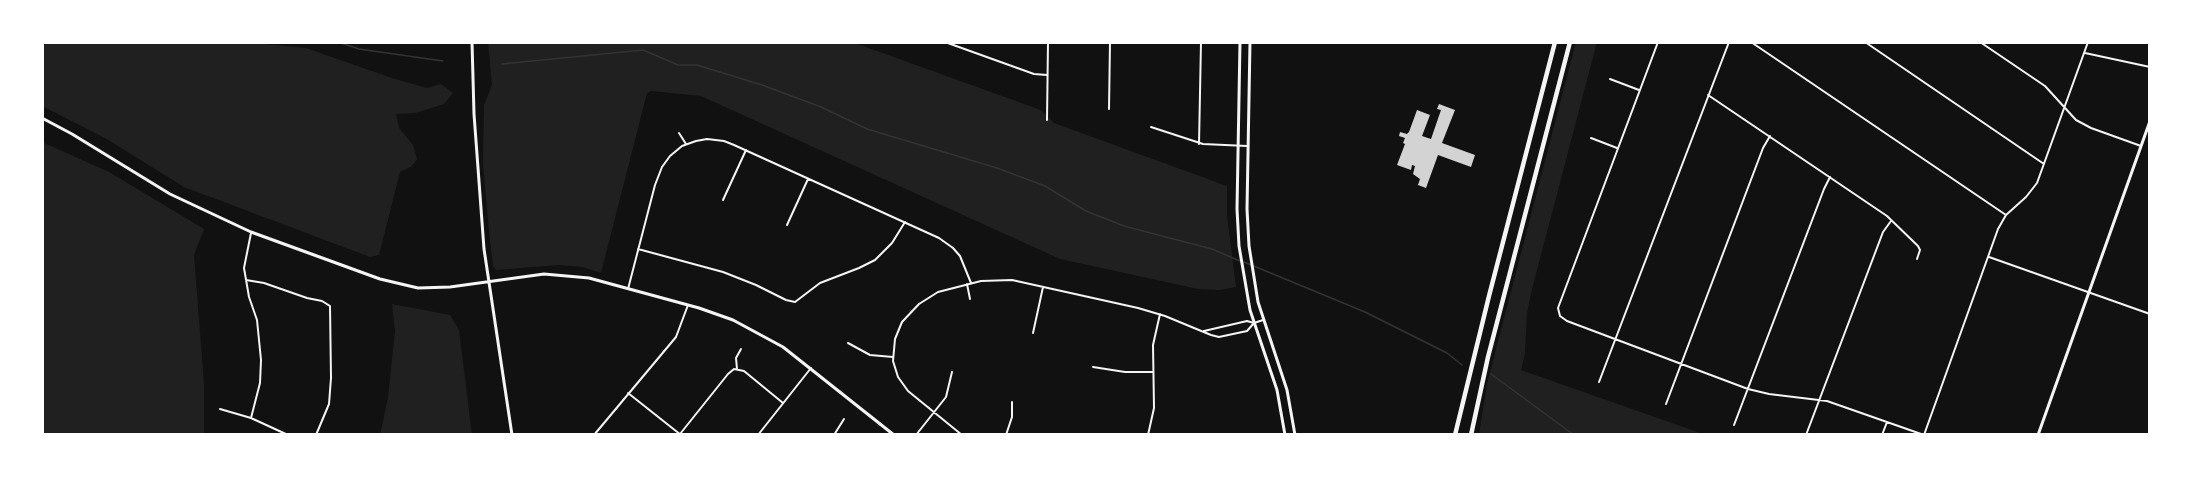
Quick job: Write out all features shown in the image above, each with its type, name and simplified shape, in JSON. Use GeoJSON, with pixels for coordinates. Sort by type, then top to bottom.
{"type":"FeatureCollection","features":[{"type":"Feature","properties":{"kind":"highway"},"geometry":{"type":"LineString","coordinates":[[1455,435],[1555,42]]}},
{"type":"Feature","properties":{"kind":"highway"},"geometry":{"type":"LineString","coordinates":[[1471,435],[1488,357],[1570,42]]}},
{"type":"Feature","properties":{"kind":"street"},"geometry":{"type":"LineString","coordinates":[[472,42],[474,125],[484,249],[512,435]]}},
{"type":"Feature","properties":{"kind":"street"},"geometry":{"type":"LineString","coordinates":[[945,42],[1034,74],[1047,75]]}},
{"type":"Feature","properties":{"kind":"street"},"geometry":{"type":"LineString","coordinates":[[1047,120],[1048,42]]}},
{"type":"Feature","properties":{"kind":"street"},"geometry":{"type":"LineString","coordinates":[[1110,42],[1110,109]]}},
{"type":"Feature","properties":{"kind":"street"},"geometry":{"type":"LineString","coordinates":[[1199,144],[1201,42]]}},
{"type":"Feature","properties":{"kind":"street"},"geometry":{"type":"LineString","coordinates":[[1240,42],[1237,218],[1244,283],[1254,323],[1277,390],[1285,435]]}},
{"type":"Feature","properties":{"kind":"street"},"geometry":{"type":"LineString","coordinates":[[1250,42],[1248,237],[1258,303],[1287,390],[1295,435]]}},
{"type":"Feature","properties":{"kind":"street"},"geometry":{"type":"LineString","coordinates":[[1658,42],[1558,308],[1560,316],[1566,321],[1748,388],[1769,394],[1820,400],[1924,435],[1998,229],[2006,215],[2035,187],[2088,42]]}},
{"type":"Feature","properties":{"kind":"street"},"geometry":{"type":"LineString","coordinates":[[1599,382],[1729,42]]}},
{"type":"Feature","properties":{"kind":"street"},"geometry":{"type":"LineString","coordinates":[[1751,42],[2006,215]]}},
{"type":"Feature","properties":{"kind":"street"},"geometry":{"type":"LineString","coordinates":[[1864,42],[2044,164]]}},
{"type":"Feature","properties":{"kind":"street"},"geometry":{"type":"LineString","coordinates":[[1980,42],[2044,86],[2064,109],[2086,126],[2141,146]]}},
{"type":"Feature","properties":{"kind":"street"},"geometry":{"type":"LineString","coordinates":[[2084,53],[2150,67]]}},
{"type":"Feature","properties":{"kind":"street"},"geometry":{"type":"LineString","coordinates":[[1610,79],[1639,90]]}},
{"type":"Feature","properties":{"kind":"street"},"geometry":{"type":"LineString","coordinates":[[1708,95],[1892,220],[1918,246],[1920,250],[1917,259]]}},
{"type":"Feature","properties":{"kind":"street"},"geometry":{"type":"LineString","coordinates":[[42,118],[170,194],[251,232],[380,279],[418,288],[450,287],[544,274],[589,278],[688,305],[733,320],[754,329],[783,347],[894,435]]}},
{"type":"Feature","properties":{"kind":"street"},"geometry":{"type":"LineString","coordinates":[[2038,435],[2150,121]]}},
{"type":"Feature","properties":{"kind":"street"},"geometry":{"type":"LineString","coordinates":[[1151,128],[1199,144],[1248,146]]}},
{"type":"Feature","properties":{"kind":"street"},"geometry":{"type":"LineString","coordinates":[[679,133],[686,144]]}},
{"type":"Feature","properties":{"kind":"street"},"geometry":{"type":"LineString","coordinates":[[1666,404],[1763,148],[1770,136]]}},
{"type":"Feature","properties":{"kind":"street"},"geometry":{"type":"LineString","coordinates":[[1591,138],[1617,148]]}},
{"type":"Feature","properties":{"kind":"street"},"geometry":{"type":"LineString","coordinates":[[628,289],[662,167],[674,152],[686,144],[712,140],[724,141],[746,150],[939,238],[953,248],[963,261],[969,283],[970,298]]}},
{"type":"Feature","properties":{"kind":"street"},"geometry":{"type":"LineString","coordinates":[[723,200],[746,150]]}},
{"type":"Feature","properties":{"kind":"street"},"geometry":{"type":"LineString","coordinates":[[1734,425],[1830,177]]}},
{"type":"Feature","properties":{"kind":"street"},"geometry":{"type":"LineString","coordinates":[[787,225],[808,179]]}},
{"type":"Feature","properties":{"kind":"street"},"geometry":{"type":"LineString","coordinates":[[1806,435],[1883,232],[1892,220]]}},
{"type":"Feature","properties":{"kind":"street"},"geometry":{"type":"LineString","coordinates":[[638,249],[731,275],[795,302],[826,280],[864,266],[880,256],[892,243],[905,222]]}},
{"type":"Feature","properties":{"kind":"street"},"geometry":{"type":"LineString","coordinates":[[251,232],[244,268],[249,297],[257,320],[261,360],[260,383],[251,418]]}},
{"type":"Feature","properties":{"kind":"street"},"geometry":{"type":"LineString","coordinates":[[1989,257],[2150,314]]}},
{"type":"Feature","properties":{"kind":"street"},"geometry":{"type":"LineString","coordinates":[[962,435],[904,386],[896,372],[893,357],[897,334],[902,322],[914,308],[933,295],[969,283],[1002,279],[1160,314],[1214,336],[1229,336],[1247,331],[1254,323],[1263,320]]}},
{"type":"Feature","properties":{"kind":"street"},"geometry":{"type":"LineString","coordinates":[[246,280],[264,283],[322,301],[330,306],[329,404],[316,435]]}},
{"type":"Feature","properties":{"kind":"street"},"geometry":{"type":"LineString","coordinates":[[1033,333],[1043,287]]}},
{"type":"Feature","properties":{"kind":"street"},"geometry":{"type":"LineString","coordinates":[[594,435],[678,333],[688,305]]}},
{"type":"Feature","properties":{"kind":"street"},"geometry":{"type":"LineString","coordinates":[[1148,435],[1155,408],[1153,345],[1160,314]]}},
{"type":"Feature","properties":{"kind":"street"},"geometry":{"type":"LineString","coordinates":[[1204,331],[1247,321],[1254,323]]}},
{"type":"Feature","properties":{"kind":"street"},"geometry":{"type":"LineString","coordinates":[[848,343],[870,355],[893,357]]}},
{"type":"Feature","properties":{"kind":"street"},"geometry":{"type":"LineString","coordinates":[[736,369],[736,358],[741,349]]}},
{"type":"Feature","properties":{"kind":"street"},"geometry":{"type":"LineString","coordinates":[[1094,367],[1125,372],[1153,372]]}},
{"type":"Feature","properties":{"kind":"street"},"geometry":{"type":"LineString","coordinates":[[758,435],[811,368]]}},
{"type":"Feature","properties":{"kind":"street"},"geometry":{"type":"LineString","coordinates":[[628,393],[680,435],[728,374],[736,369]]}},
{"type":"Feature","properties":{"kind":"street"},"geometry":{"type":"LineString","coordinates":[[736,369],[747,373],[783,403]]}},
{"type":"Feature","properties":{"kind":"street"},"geometry":{"type":"LineString","coordinates":[[916,435],[947,394],[952,372]]}},
{"type":"Feature","properties":{"kind":"street"},"geometry":{"type":"LineString","coordinates":[[1006,435],[1012,417],[1012,402]]}},
{"type":"Feature","properties":{"kind":"street"},"geometry":{"type":"LineString","coordinates":[[220,409],[251,418],[288,435]]}},
{"type":"Feature","properties":{"kind":"street"},"geometry":{"type":"LineString","coordinates":[[834,435],[844,419]]}},
{"type":"Feature","properties":{"kind":"street"},"geometry":{"type":"LineString","coordinates":[[1882,435],[1887,422]]}},
{"type":"Feature","properties":{"kind":"shaded area"},"geometry":{"type":"Polygon","coordinates":[[[42,42],[245,42],[306,48],[427,88],[441,84],[453,93],[444,104],[415,113],[396,114],[399,128],[413,145],[417,159],[412,166],[400,172],[379,255],[370,257],[184,187],[105,138],[42,106],[42,42]]]}},
{"type":"Feature","properties":{"kind":"shaded area"},"geometry":{"type":"Polygon","coordinates":[[[488,42],[852,42],[1041,110],[1054,123],[1227,186],[1227,216],[1236,287],[1220,290],[1198,289],[1060,259],[701,96],[651,91],[647,93],[601,273],[583,267],[559,265],[496,270],[493,266],[483,163],[484,105],[492,85],[488,42]]]}},
{"type":"Feature","properties":{"kind":"shaded area"},"geometry":{"type":"Polygon","coordinates":[[[1576,42],[1597,42],[1532,289],[1521,370],[1706,435],[1479,435],[1487,384],[1576,42]]]}},
{"type":"Feature","properties":{"kind":"shaded area"},"geometry":{"type":"Polygon","coordinates":[[[42,142],[109,172],[204,229],[194,255],[204,383],[204,435],[42,435],[42,142]]]}},
{"type":"Feature","properties":{"kind":"shaded area"},"geometry":{"type":"Polygon","coordinates":[[[392,304],[450,315],[459,330],[472,435],[380,435],[388,398],[395,331],[392,304]]]}},
{"type":"Feature","properties":{"kind":"building"},"geometry":{"type":"Polygon","coordinates":[[[1439,104],[1455,110],[1442,143],[1475,155],[1471,167],[1438,155],[1426,188],[1418,185],[1420,179],[1413,174],[1415,166],[1412,165],[1411,170],[1397,165],[1405,144],[1403,143],[1405,138],[1399,136],[1400,132],[1407,134],[1409,132],[1417,110],[1430,115],[1422,136],[1431,139],[1441,110],[1437,109],[1439,104]]]}},
{"type":"Feature","properties":{"kind":"waterway"},"geometry":{"type":"LineString","coordinates":[[338,42],[359,49],[443,61]]}},
{"type":"Feature","properties":{"kind":"waterway"},"geometry":{"type":"LineString","coordinates":[[502,64],[643,50],[678,65],[697,65],[762,85],[821,107],[867,129],[997,168],[1045,186],[1086,211],[1124,226],[1212,249],[1240,261]]}},
{"type":"Feature","properties":{"kind":"waterway"},"geometry":{"type":"LineString","coordinates":[[1244,262],[1365,312],[1447,353],[1462,365]]}},
{"type":"Feature","properties":{"kind":"waterway"},"geometry":{"type":"LineString","coordinates":[[1491,374],[1574,435]]}}]}
